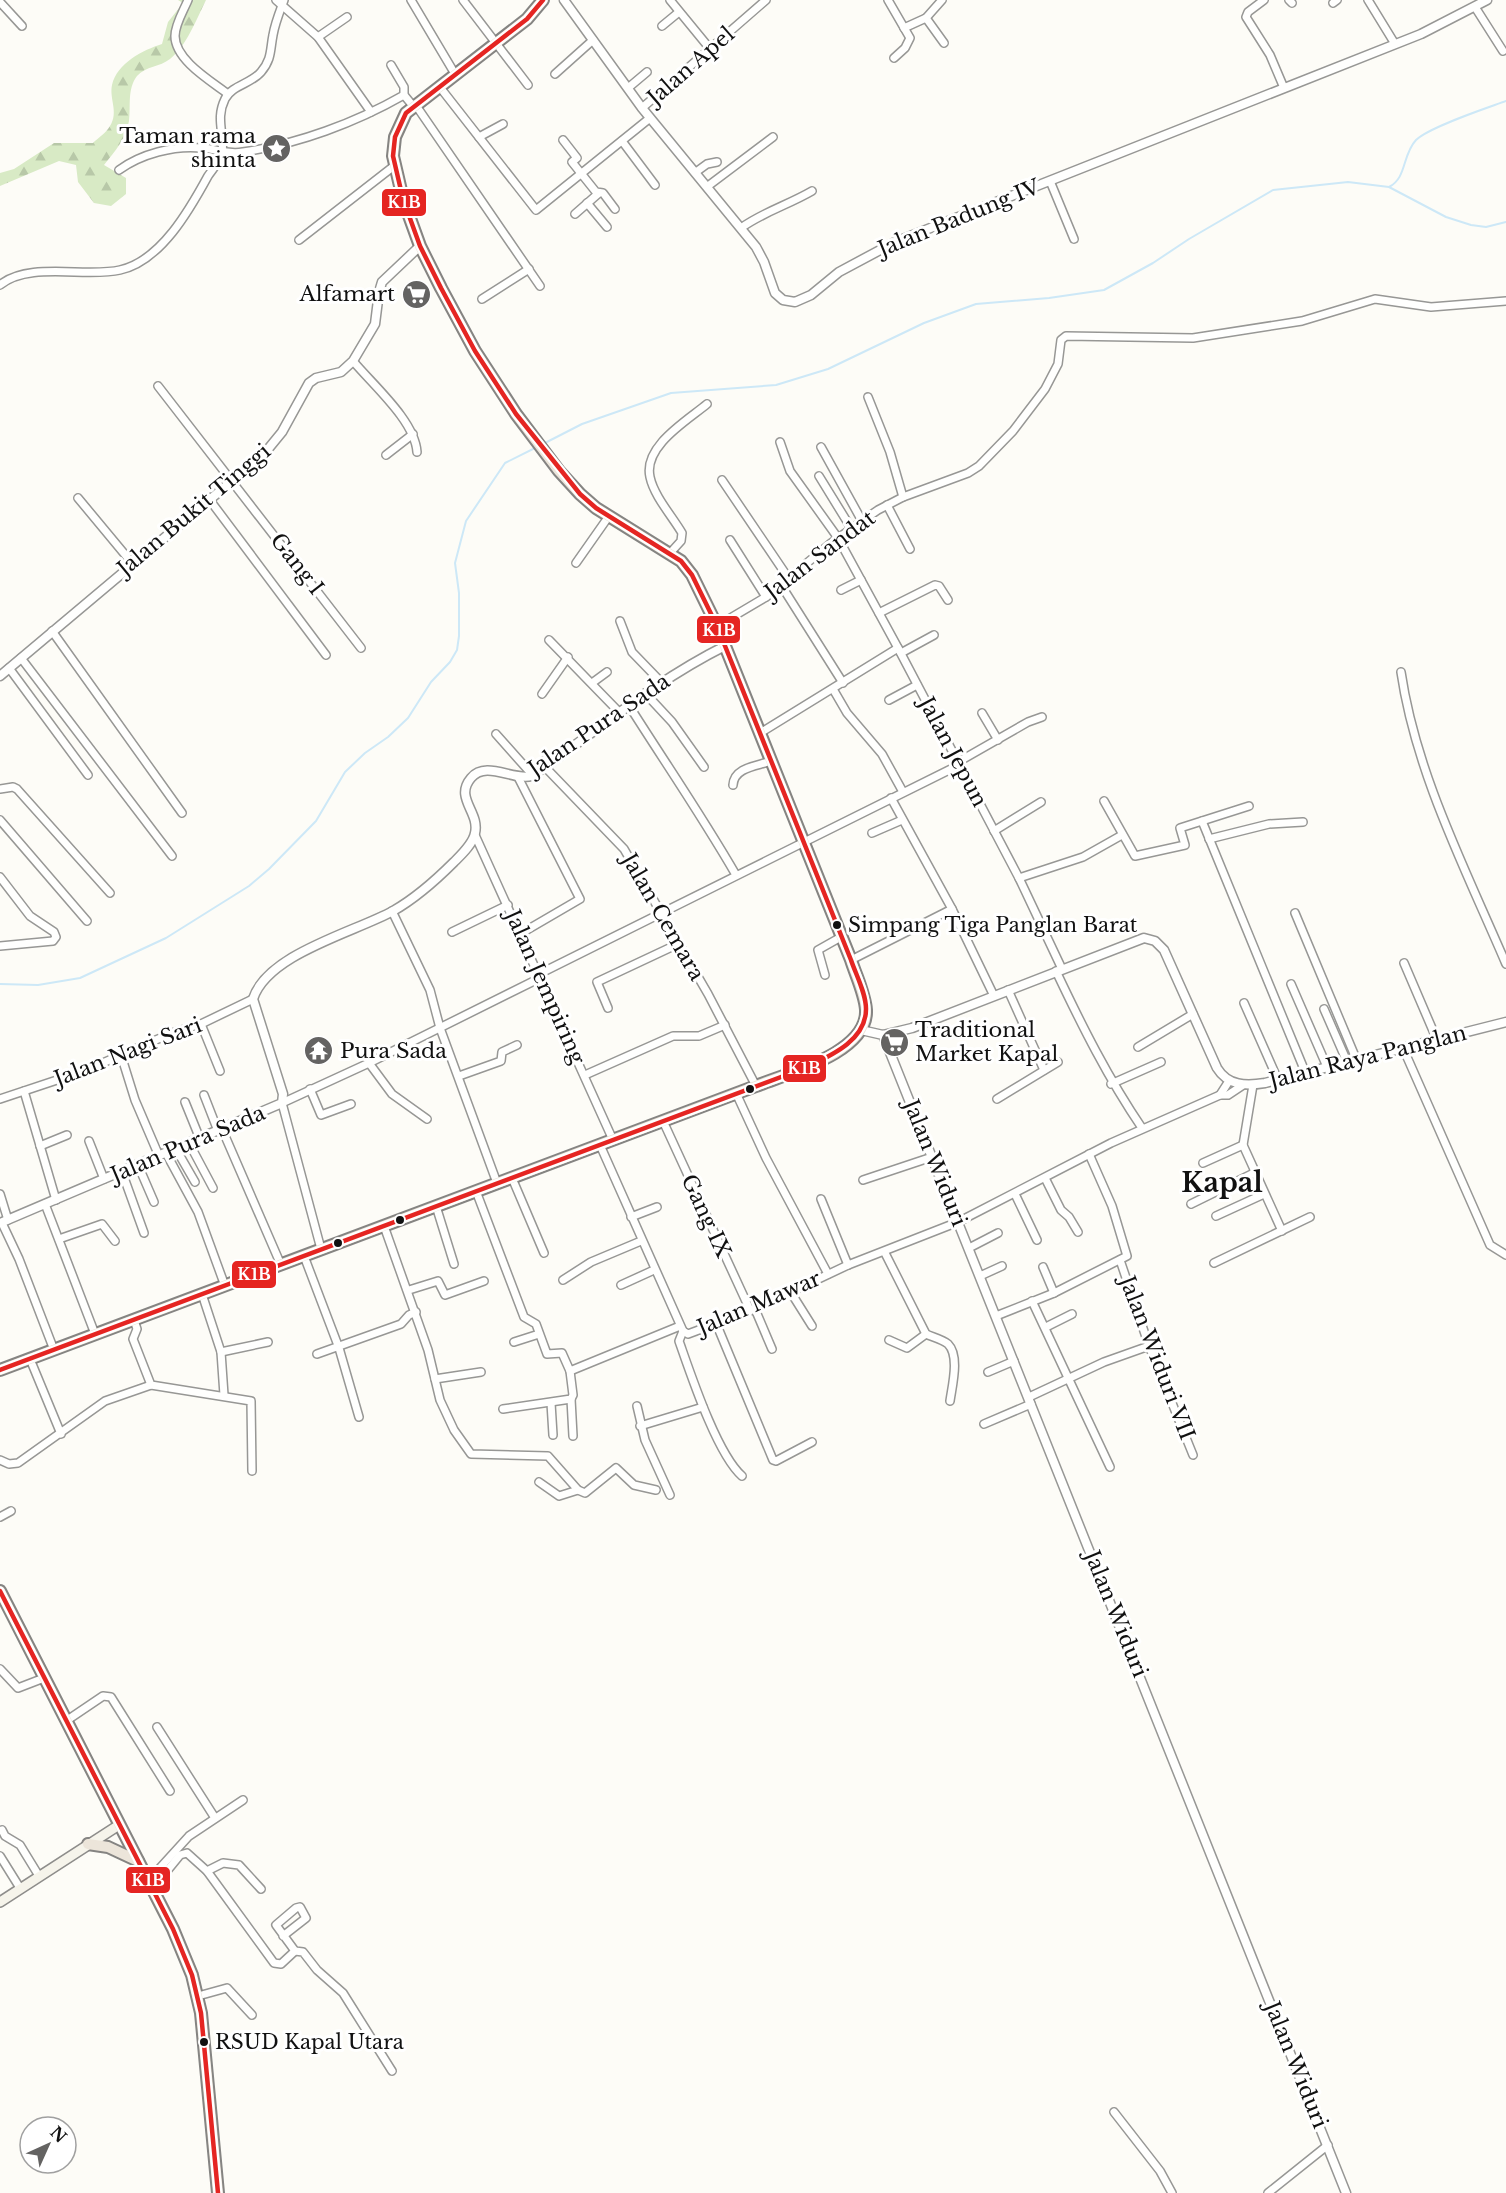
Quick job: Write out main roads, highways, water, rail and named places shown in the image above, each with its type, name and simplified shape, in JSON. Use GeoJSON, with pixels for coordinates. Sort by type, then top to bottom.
{"type":"FeatureCollection","features":[{"type":"Feature","properties":{"kind":"highway"},"geometry":{"type":"LineString","coordinates":[[0,1370],[756,1086],[839,1051],[849,1045],[861,1030],[865,1006],[851,960],[717,626],[692,575],[670,552],[609,516],[580,494],[550,460],[516,414],[475,351],[420,246],[394,166],[395,137],[402,119],[414,105],[530,17],[543,0]]}},
{"type":"Feature","properties":{"kind":"highway"},"geometry":{"type":"LineString","coordinates":[[0,1591],[181,1946],[198,1996],[218,2193]]}},
{"type":"Feature","properties":{"kind":"highway"},"geometry":{"type":"LineString","coordinates":[[88,1844],[108,1847],[138,1861]]}},
{"type":"Feature","properties":{"kind":"main road"},"geometry":{"type":"LineString","coordinates":[[0,1902],[120,1825]]}},
{"type":"Feature","properties":{"kind":"waterway"},"geometry":{"type":"LineString","coordinates":[[1389,187],[1399,178],[1408,152],[1416,140],[1433,129],[1506,101]]}},
{"type":"Feature","properties":{"kind":"waterway"},"geometry":{"type":"LineString","coordinates":[[543,444],[582,424],[671,393],[776,385],[828,369],[924,323],[976,304],[1049,298],[1104,290],[1273,190],[1348,182],[1389,187],[1446,217],[1471,225],[1486,227],[1506,222]]}},
{"type":"Feature","properties":{"kind":"waterway"},"geometry":{"type":"LineString","coordinates":[[0,984],[38,985],[80,978],[166,938],[249,886],[269,869],[316,821],[345,772],[408,718],[431,682],[450,662],[457,650],[459,636],[459,593],[455,563],[466,521],[505,463],[537,447]]}},
{"type":"Feature","properties":{"kind":"place","name":"Taman rama shinta"},"geometry":{"type":"Point","coordinates":[277,148]}},
{"type":"Feature","properties":{"kind":"place","name":"Alfamart"},"geometry":{"type":"Point","coordinates":[416,294]}},
{"type":"Feature","properties":{"kind":"place","name":"Simpang Tiga Panglan Barat"},"geometry":{"type":"Point","coordinates":[837,925]}},
{"type":"Feature","properties":{"kind":"place","name":"Traditional Market Kapal"},"geometry":{"type":"Point","coordinates":[894,1042]}},
{"type":"Feature","properties":{"kind":"place","name":"Pura Sada"},"geometry":{"type":"Point","coordinates":[319,1051]}},
{"type":"Feature","properties":{"kind":"place","name":"RSUD Kapal Utara"},"geometry":{"type":"Point","coordinates":[204,2042]}},
{"type":"Feature","properties":{"kind":"district","name":"Kapal"},"geometry":{"type":"Point","coordinates":[1222,1182]}}]}
